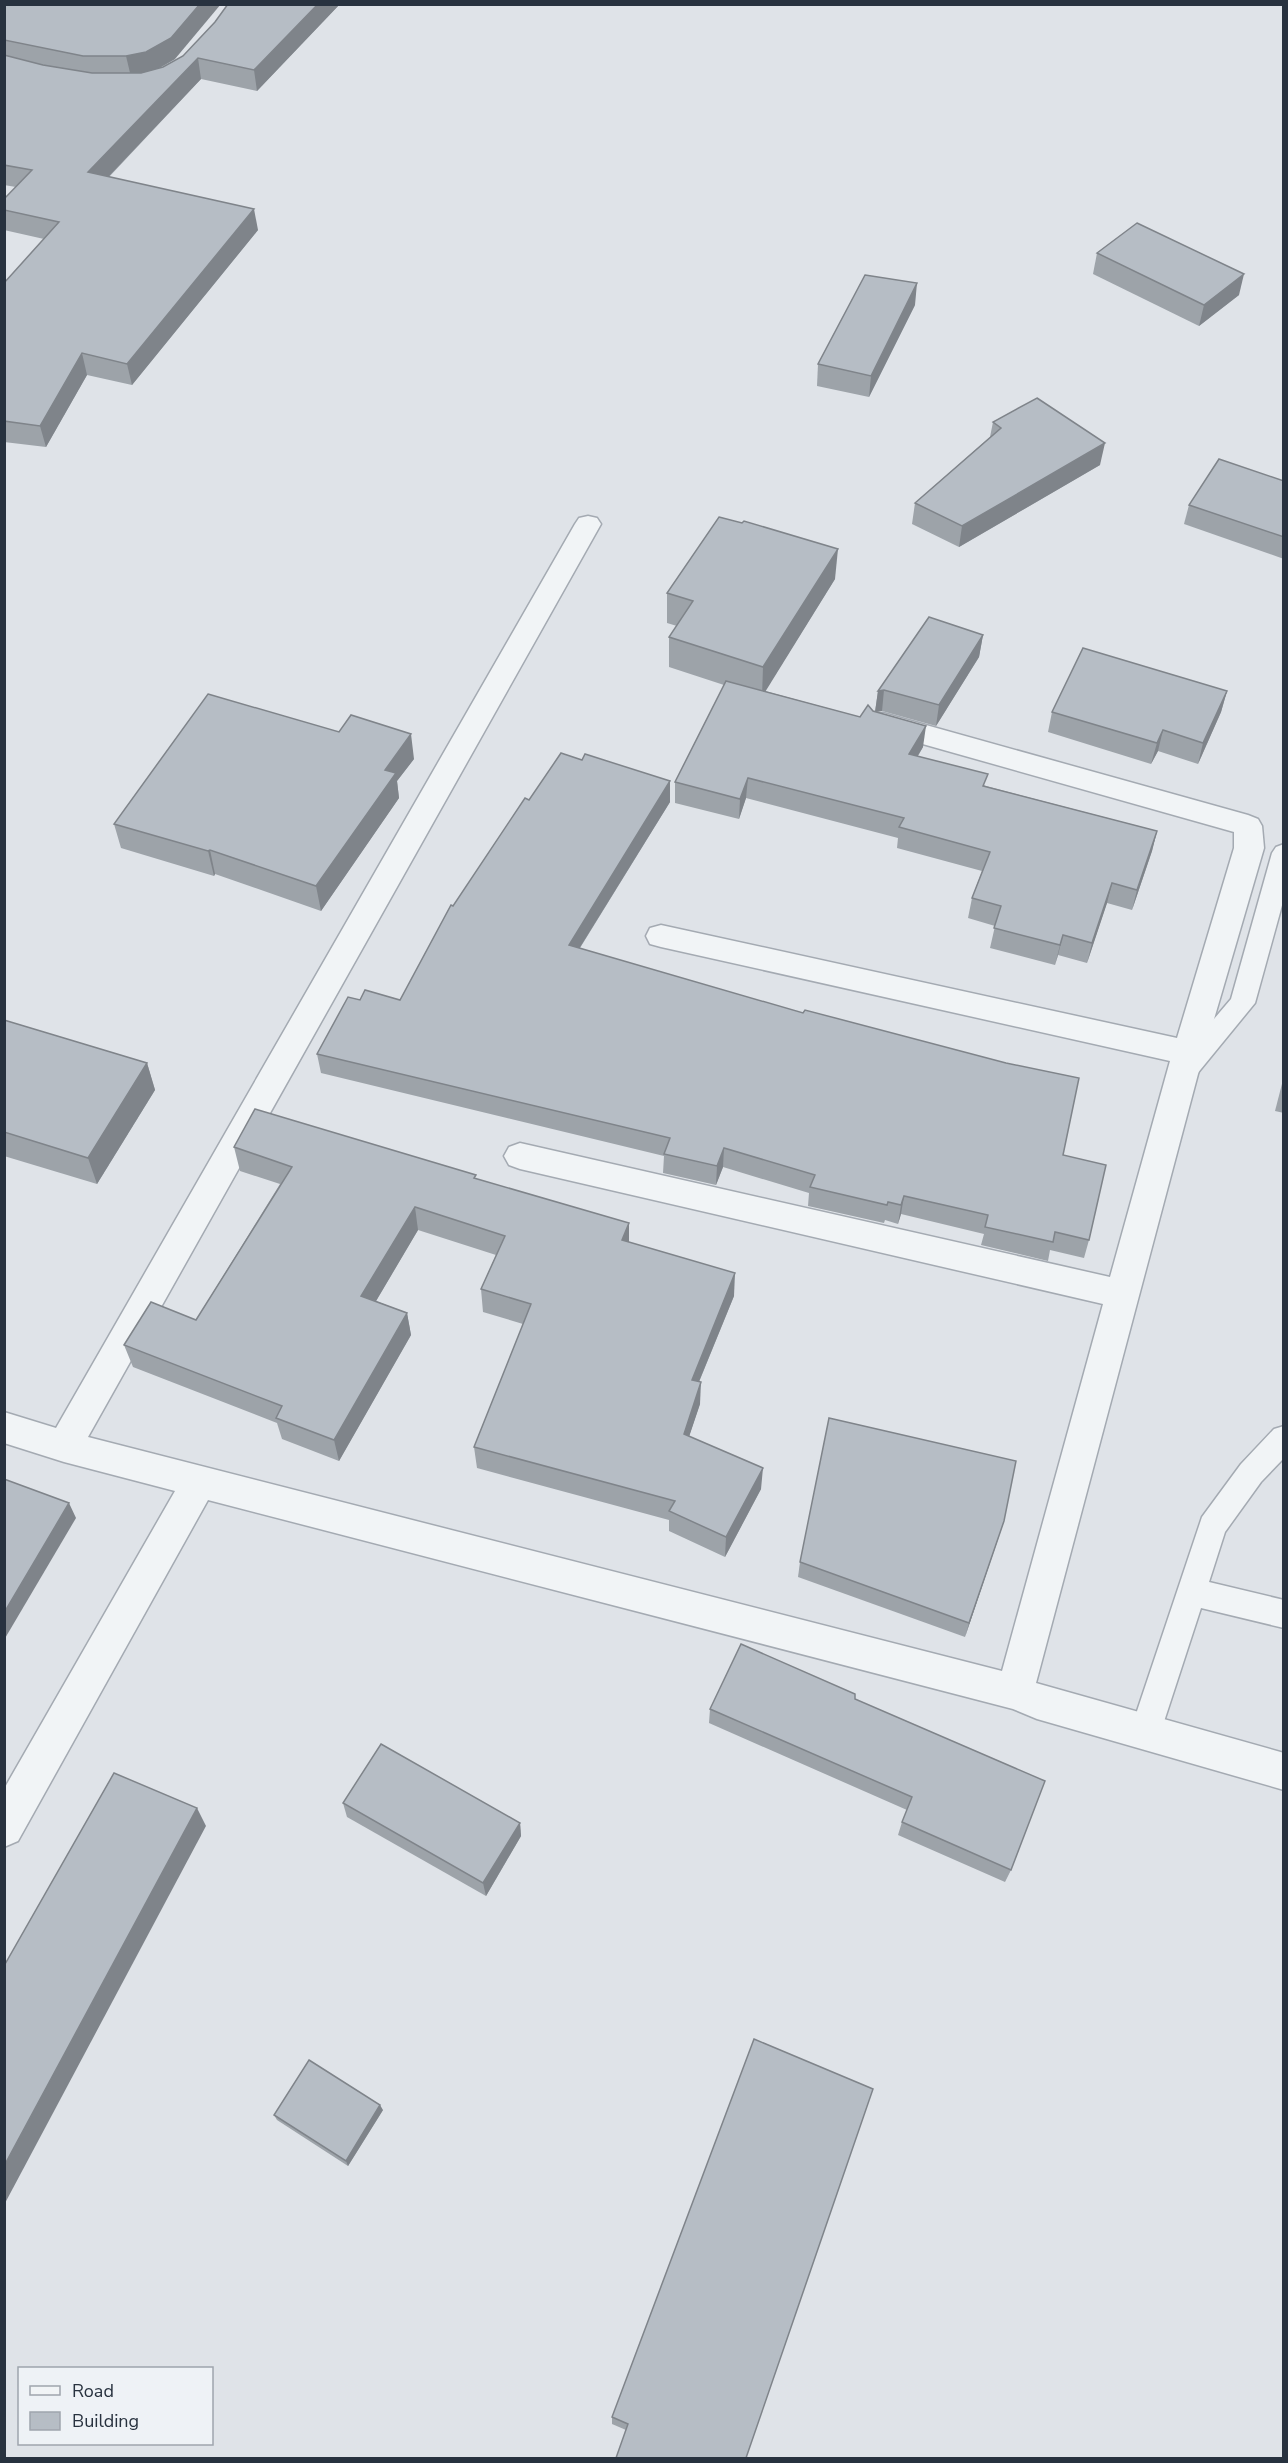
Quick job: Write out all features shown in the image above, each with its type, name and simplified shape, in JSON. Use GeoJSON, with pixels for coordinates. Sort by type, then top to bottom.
{"type":"FeatureCollection","features":[{"type":"Feature","properties":{"kind":"street"},"geometry":{"type":"LineString","coordinates":[[64,1446],[588,524]]}},
{"type":"Feature","properties":{"kind":"street"},"geometry":{"type":"LineString","coordinates":[[881,723],[1248,826],[1249,848],[1186,1063],[1015,1692]]}},
{"type":"Feature","properties":{"kind":"street"},"geometry":{"type":"LineString","coordinates":[[662,936],[1186,1063]]}},
{"type":"Feature","properties":{"kind":"street"},"geometry":{"type":"LineString","coordinates":[[520,1156],[1123,1294]]}},
{"type":"Feature","properties":{"kind":"street"},"geometry":{"type":"LineString","coordinates":[[4,1426],[64,1446],[199,1482],[1015,1692],[1037,1701],[1284,1772]]}},
{"type":"Feature","properties":{"kind":"street"},"geometry":{"type":"LineString","coordinates":[[4,1828],[199,1482]]}},
{"type":"Feature","properties":{"kind":"lane"},"geometry":{"type":"LineString","coordinates":[[1186,1063],[1242,1003],[1284,853]]}},
{"type":"Feature","properties":{"kind":"lane"},"geometry":{"type":"LineString","coordinates":[[1146,1732],[1212,1526],[1251,1473],[1284,1438]]}},
{"type":"Feature","properties":{"kind":"lane"},"geometry":{"type":"LineString","coordinates":[[1191,1592],[1284,1614]]}},
{"type":"Feature","properties":{"kind":"building"},"geometry":{"type":"Polygon","coordinates":[[[4,4],[200,4],[171,38],[146,52],[126,56],[83,56],[4,40],[4,4]]]}},
{"type":"Feature","properties":{"kind":"building"},"geometry":{"type":"Polygon","coordinates":[[[228,4],[318,4],[254,70],[198,58],[88,172],[254,209],[127,364],[82,353],[40,426],[4,421],[4,283],[59,222],[4,210],[4,199],[32,170],[4,165],[4,55],[43,65],[92,73],[141,73],[163,67],[183,56],[215,22],[228,4]]]}},
{"type":"Feature","properties":{"kind":"building"},"geometry":{"type":"Polygon","coordinates":[[[1137,223],[1244,274],[1204,305],[1097,253],[1137,223]]]}},
{"type":"Feature","properties":{"kind":"building"},"geometry":{"type":"Polygon","coordinates":[[[865,275],[917,283],[871,376],[818,364],[865,275]]]}},
{"type":"Feature","properties":{"kind":"building"},"geometry":{"type":"Polygon","coordinates":[[[1037,398],[1105,443],[962,526],[915,503],[1001,428],[993,422],[1037,398]]]}},
{"type":"Feature","properties":{"kind":"building"},"geometry":{"type":"Polygon","coordinates":[[[1219,459],[1284,481],[1284,537],[1189,505],[1219,459]]]}},
{"type":"Feature","properties":{"kind":"building"},"geometry":{"type":"Polygon","coordinates":[[[719,517],[742,523],[744,521],[838,549],[763,667],[669,637],[693,601],[667,593],[719,517]]]}},
{"type":"Feature","properties":{"kind":"building"},"geometry":{"type":"Polygon","coordinates":[[[929,617],[983,635],[939,705],[884,690],[878,691],[929,617]]]}},
{"type":"Feature","properties":{"kind":"building"},"geometry":{"type":"Polygon","coordinates":[[[1083,648],[1227,691],[1203,743],[1163,730],[1157,743],[1052,712],[1083,648]]]}},
{"type":"Feature","properties":{"kind":"building"},"geometry":{"type":"Polygon","coordinates":[[[726,681],[860,717],[868,705],[873,711],[926,726],[909,754],[988,774],[983,786],[1157,831],[1137,890],[1112,883],[1092,943],[1063,935],[1060,945],[994,928],[1001,906],[972,898],[990,852],[899,827],[904,818],[748,778],[740,799],[675,782],[726,681]]]}},
{"type":"Feature","properties":{"kind":"building"},"geometry":{"type":"Polygon","coordinates":[[[208,694],[339,732],[351,715],[411,734],[385,770],[396,773],[316,886],[210,850],[114,824],[208,694]]]}},
{"type":"Feature","properties":{"kind":"building"},"geometry":{"type":"Polygon","coordinates":[[[561,753],[582,760],[585,754],[670,781],[569,945],[803,1013],[805,1010],[1006,1063],[1079,1078],[1063,1155],[1106,1165],[1089,1240],[1055,1232],[1053,1242],[985,1227],[988,1215],[904,1196],[901,1205],[888,1202],[887,1205],[810,1187],[815,1175],[724,1148],[717,1166],[664,1154],[670,1138],[317,1054],[348,997],[360,1000],[365,990],[400,1000],[451,905],[453,906],[525,798],[529,800],[561,753]]]}},
{"type":"Feature","properties":{"kind":"building"},"geometry":{"type":"Polygon","coordinates":[[[4,1020],[147,1063],[88,1158],[4,1132],[4,1020]]]}},
{"type":"Feature","properties":{"kind":"building"},"geometry":{"type":"Polygon","coordinates":[[[255,1109],[476,1175],[474,1178],[629,1223],[622,1240],[735,1273],[692,1380],[701,1382],[684,1434],[763,1468],[726,1537],[669,1511],[675,1501],[474,1447],[531,1304],[481,1289],[505,1236],[415,1207],[361,1296],[407,1313],[334,1440],[276,1418],[282,1406],[124,1345],[151,1302],[196,1320],[292,1167],[234,1147],[255,1109]]]}},
{"type":"Feature","properties":{"kind":"building"},"geometry":{"type":"Polygon","coordinates":[[[829,1418],[1016,1461],[1004,1521],[969,1623],[800,1562],[829,1418]]]}},
{"type":"Feature","properties":{"kind":"building"},"geometry":{"type":"Polygon","coordinates":[[[4,1479],[69,1503],[4,1613],[4,1479]]]}},
{"type":"Feature","properties":{"kind":"building"},"geometry":{"type":"Polygon","coordinates":[[[741,1644],[855,1694],[855,1699],[1045,1781],[1011,1870],[902,1822],[912,1797],[710,1709],[741,1644]]]}},
{"type":"Feature","properties":{"kind":"building"},"geometry":{"type":"Polygon","coordinates":[[[381,1744],[520,1823],[483,1883],[343,1803],[381,1744]]]}},
{"type":"Feature","properties":{"kind":"building"},"geometry":{"type":"Polygon","coordinates":[[[114,1773],[197,1808],[4,2166],[4,1966],[114,1773]]]}},
{"type":"Feature","properties":{"kind":"building"},"geometry":{"type":"Polygon","coordinates":[[[754,2039],[873,2089],[746,2458],[616,2458],[628,2424],[612,2417],[754,2039]]]}},
{"type":"Feature","properties":{"kind":"building"},"geometry":{"type":"Polygon","coordinates":[[[309,2060],[380,2105],[346,2161],[274,2115],[309,2060]]]}}]}
